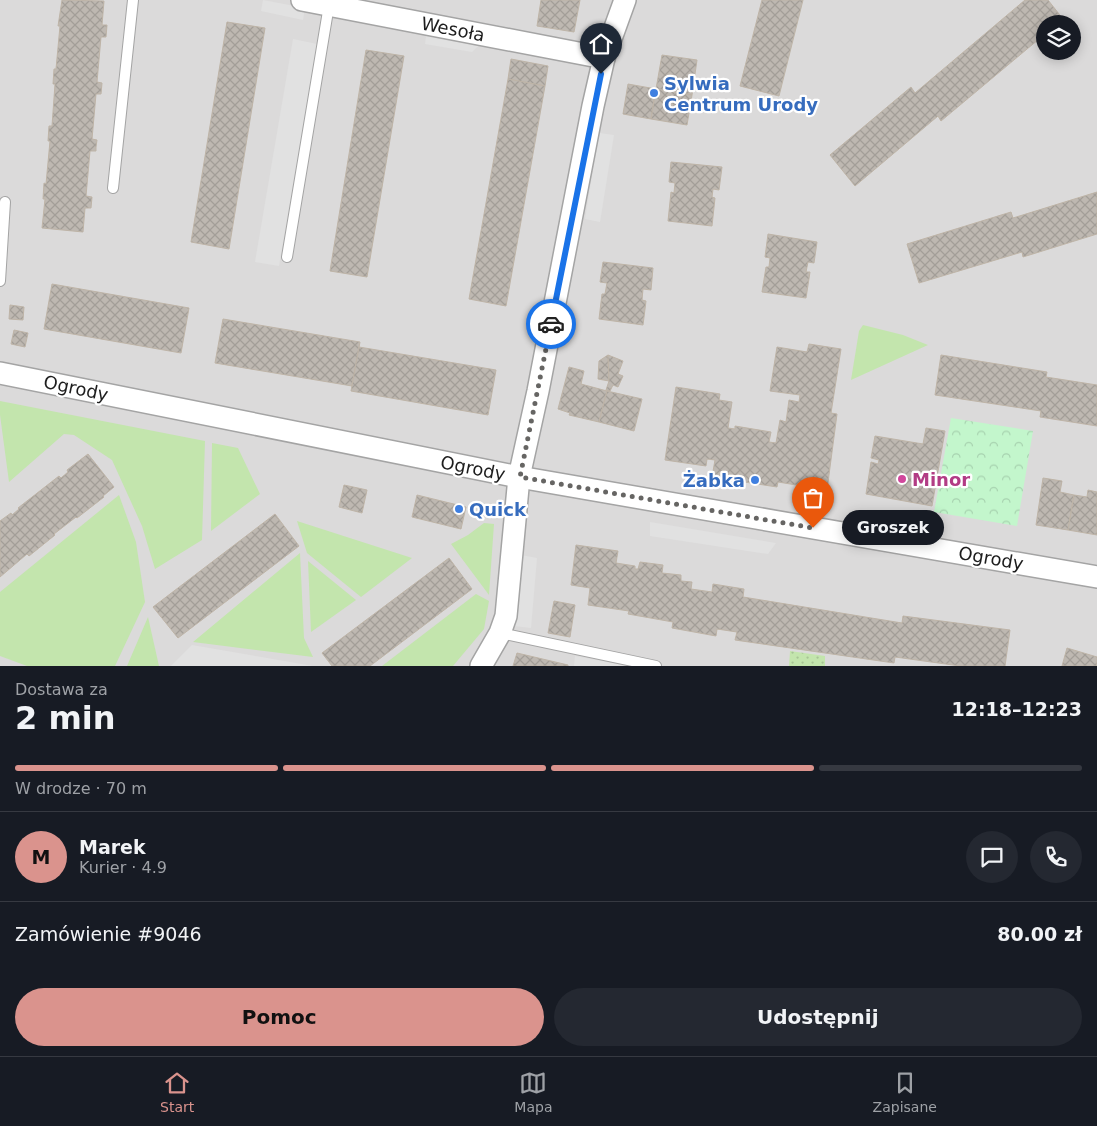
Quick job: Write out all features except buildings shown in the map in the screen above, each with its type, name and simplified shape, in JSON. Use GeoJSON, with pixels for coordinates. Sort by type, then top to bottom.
{"type":"FeatureCollection","features":[{"type":"Feature","properties":{"kind":"street","name":"Wesoła"},"geometry":{"type":"LineString","coordinates":[[302,0],[604,58]]}},
{"type":"Feature","properties":{"kind":"street"},"geometry":{"type":"LineString","coordinates":[[481,666],[500,633],[506,616],[520,477],[593,106],[604,58],[625,0]]}},
{"type":"Feature","properties":{"kind":"street","name":"Ogrody"},"geometry":{"type":"LineString","coordinates":[[0,373],[520,477],[1097,577]]}},
{"type":"Feature","properties":{"kind":"lane"},"geometry":{"type":"LineString","coordinates":[[113,188],[133,0]]}},
{"type":"Feature","properties":{"kind":"lane"},"geometry":{"type":"LineString","coordinates":[[287,256],[329,5]]}},
{"type":"Feature","properties":{"kind":"lane"},"geometry":{"type":"LineString","coordinates":[[0,281],[5,202]]}},
{"type":"Feature","properties":{"kind":"lane"},"geometry":{"type":"LineString","coordinates":[[500,633],[656,666]]}},
{"type":"Feature","properties":{"kind":"shaded area"},"geometry":{"type":"Polygon","coordinates":[[[0,0],[1097,0],[1097,666],[0,666],[0,0]]]}},
{"type":"Feature","properties":{"kind":"shaded area"},"geometry":{"type":"Polygon","coordinates":[[[263,0],[305,8],[303,20],[261,11],[263,0]]]}},
{"type":"Feature","properties":{"kind":"shaded area"},"geometry":{"type":"Polygon","coordinates":[[[427,30],[483,41],[472,52],[425,44],[427,30]]]}},
{"type":"Feature","properties":{"kind":"shaded area"},"geometry":{"type":"Polygon","coordinates":[[[293,39],[317,44],[279,266],[255,262],[293,39]]]}},
{"type":"Feature","properties":{"kind":"shaded area"},"geometry":{"type":"Polygon","coordinates":[[[599,133],[614,135],[600,222],[585,219],[599,133]]]}},
{"type":"Feature","properties":{"kind":"shaded area"},"geometry":{"type":"Polygon","coordinates":[[[650,522],[776,543],[768,554],[650,536],[650,522]]]}},
{"type":"Feature","properties":{"kind":"shaded area"},"geometry":{"type":"Polygon","coordinates":[[[521,555],[537,558],[531,628],[514,626],[521,555]]]}},
{"type":"Feature","properties":{"kind":"shaded area"},"geometry":{"type":"Polygon","coordinates":[[[192,645],[313,666],[171,666],[192,645]]]}},
{"type":"Feature","properties":{"kind":"shaded area"},"geometry":{"type":"Polygon","coordinates":[[[575,656],[628,666],[574,666],[575,656]]]}},
{"type":"Feature","properties":{"kind":"green space"},"geometry":{"type":"Polygon","coordinates":[[[863,325],[903,335],[928,345],[851,380],[859,331],[863,325]]]}},
{"type":"Feature","properties":{"kind":"green space"},"geometry":{"type":"Polygon","coordinates":[[[0,401],[205,441],[202,540],[155,569],[142,526],[112,460],[74,435],[64,434],[9,482],[0,415],[0,401]]]}},
{"type":"Feature","properties":{"kind":"green space"},"geometry":{"type":"Polygon","coordinates":[[[951,418],[1033,431],[1017,526],[934,512],[951,418]]]}},
{"type":"Feature","properties":{"kind":"green space"},"geometry":{"type":"Polygon","coordinates":[[[212,443],[238,448],[260,494],[211,531],[212,443]]]}},
{"type":"Feature","properties":{"kind":"green space"},"geometry":{"type":"Polygon","coordinates":[[[119,495],[136,542],[145,602],[115,666],[27,666],[0,656],[0,592],[119,495]]]}},
{"type":"Feature","properties":{"kind":"green space"},"geometry":{"type":"Polygon","coordinates":[[[297,521],[412,558],[361,597],[307,553],[297,521]]]}},
{"type":"Feature","properties":{"kind":"green space"},"geometry":{"type":"Polygon","coordinates":[[[484,523],[494,524],[489,595],[451,544],[468,535],[484,523]]]}},
{"type":"Feature","properties":{"kind":"green space"},"geometry":{"type":"Polygon","coordinates":[[[300,553],[304,638],[313,657],[193,642],[300,553]]]}},
{"type":"Feature","properties":{"kind":"green space"},"geometry":{"type":"Polygon","coordinates":[[[308,561],[356,600],[311,632],[308,561]]]}},
{"type":"Feature","properties":{"kind":"green space"},"geometry":{"type":"Polygon","coordinates":[[[476,594],[489,601],[484,629],[453,666],[382,666],[476,594]]]}},
{"type":"Feature","properties":{"kind":"green space"},"geometry":{"type":"Polygon","coordinates":[[[148,617],[159,666],[127,666],[148,617]]]}},
{"type":"Feature","properties":{"kind":"green space"},"geometry":{"type":"Polygon","coordinates":[[[790,651],[825,656],[825,666],[789,666],[790,651]]]}},
{"type":"Feature","properties":{"kind":"way so far"},"geometry":{"type":"LineString","coordinates":[[551,324],[520,477],[813,528]]}},
{"type":"Feature","properties":{"kind":"place","name":"Sylwia Centrum Urody"},"geometry":{"type":"Point","coordinates":[654,93]}},
{"type":"Feature","properties":{"kind":"place","name":"Minor"},"geometry":{"type":"Point","coordinates":[902,479]}},
{"type":"Feature","properties":{"kind":"place","name":"Żabka"},"geometry":{"type":"Point","coordinates":[755,480]}},
{"type":"Feature","properties":{"kind":"place","name":"Quick"},"geometry":{"type":"Point","coordinates":[459,509]}},
{"type":"Feature","properties":{"kind":"place","name":"Groszek"},"geometry":{"type":"Point","coordinates":[813,528]}},
{"type":"Feature","properties":{"kind":"route"},"geometry":{"type":"LineString","coordinates":[[551,324],[593,106],[601,74]]}}]}
